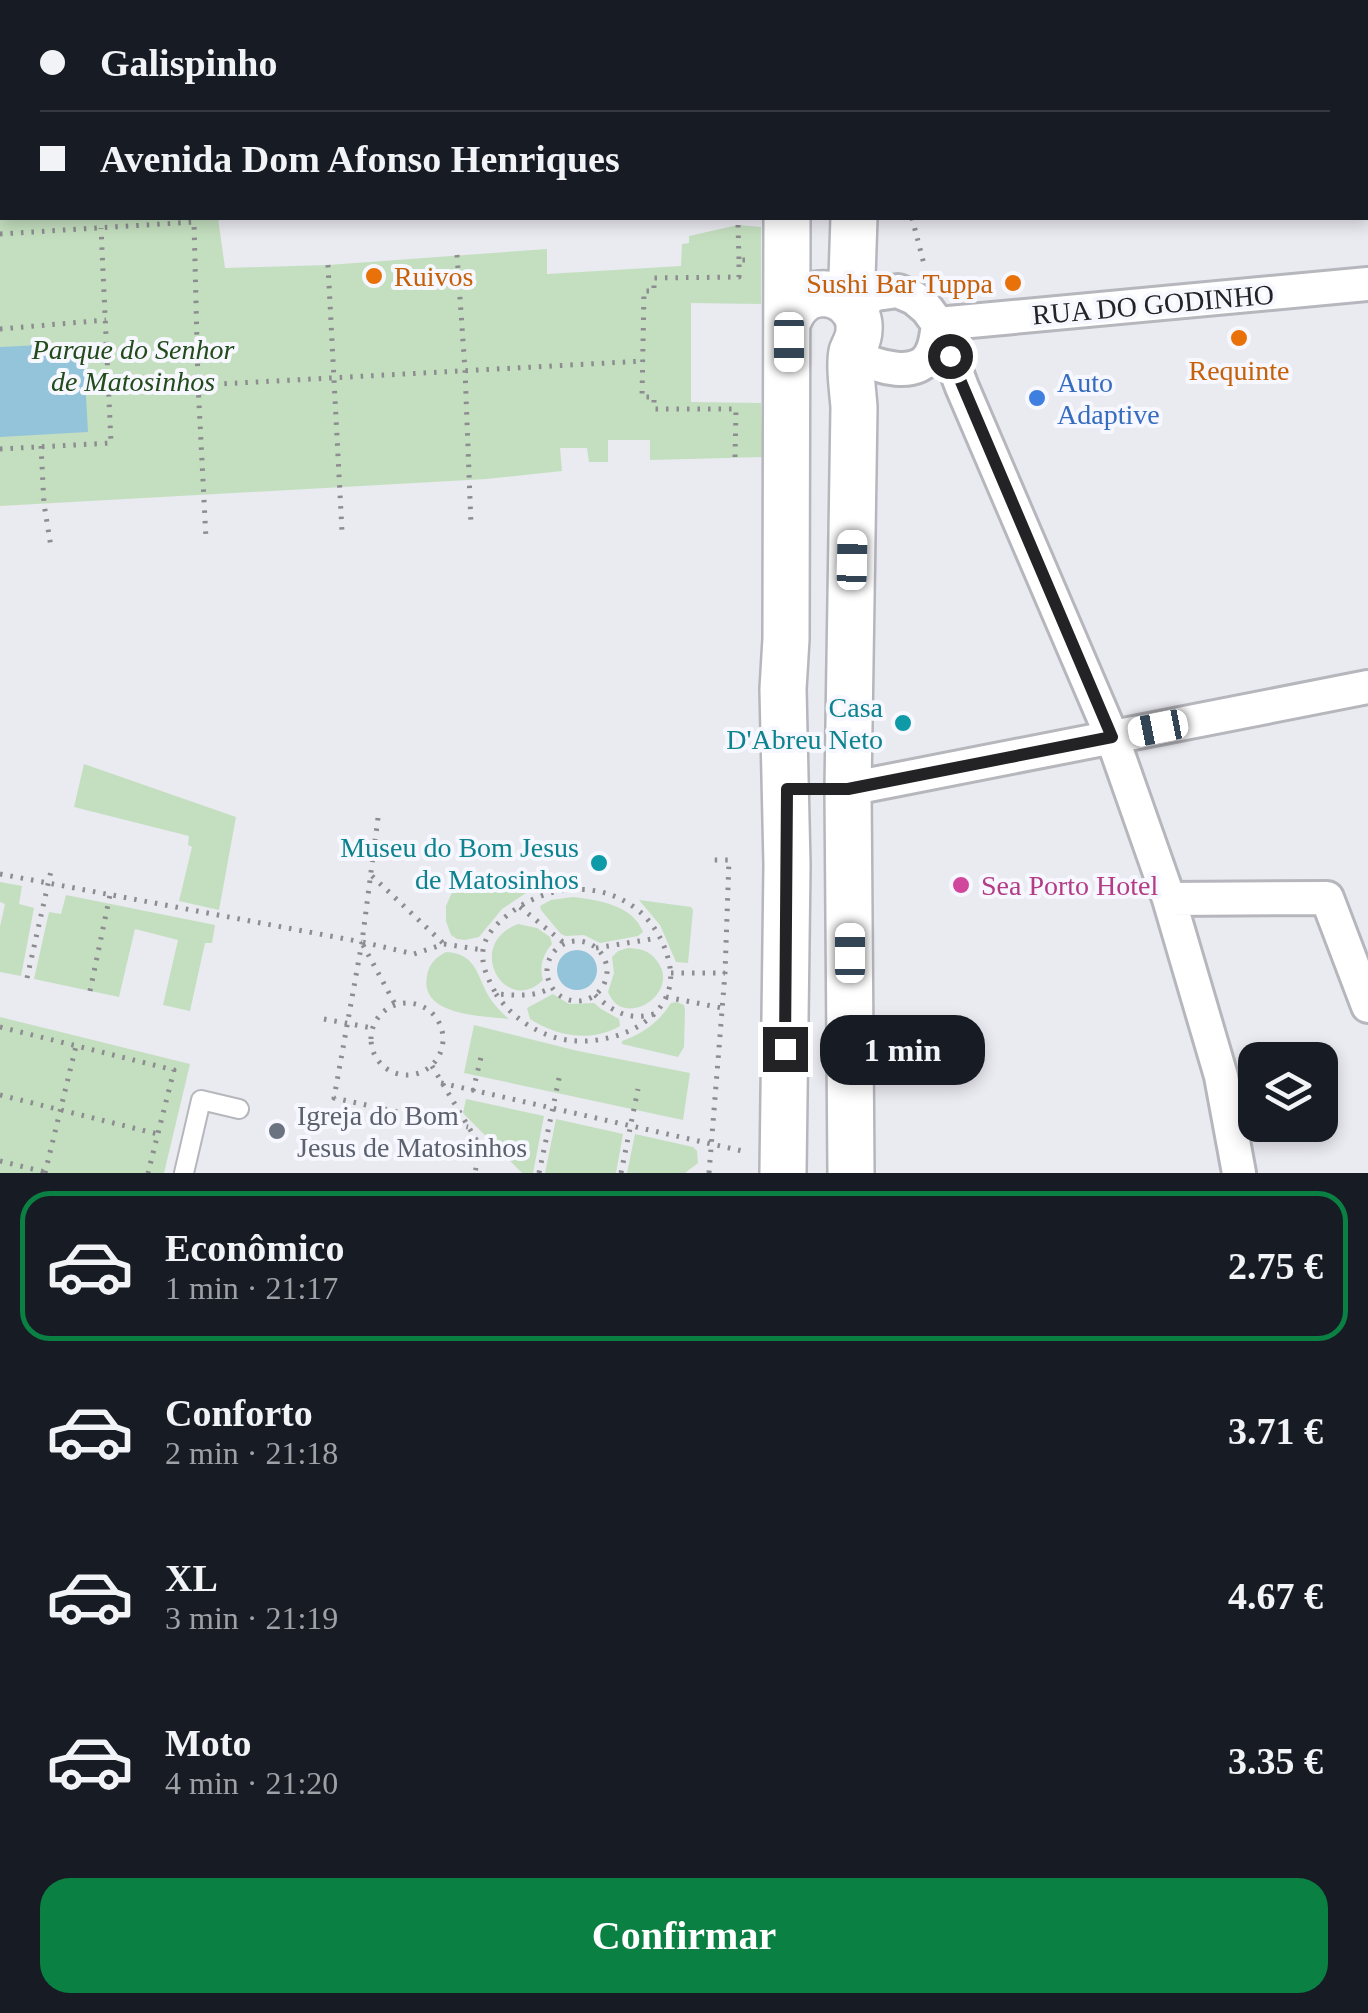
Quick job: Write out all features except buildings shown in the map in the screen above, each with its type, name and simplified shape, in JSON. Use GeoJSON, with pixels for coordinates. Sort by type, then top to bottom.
{"type":"FeatureCollection","features":[{"type":"Feature","properties":{"kind":"main road"},"geometry":{"type":"LineString","coordinates":[[851,306],[854,220]]}},
{"type":"Feature","properties":{"kind":"main road"},"geometry":{"type":"LineString","coordinates":[[784,1166],[787,238]]}},
{"type":"Feature","properties":{"kind":"main road"},"geometry":{"type":"LineString","coordinates":[[850,1173],[852,354],[860,326],[858,314],[851,306],[831,294],[808,297],[790,313],[788,333],[802,360],[812,365],[833,365],[852,354]]}},
{"type":"Feature","properties":{"kind":"main road"},"geometry":{"type":"LineString","coordinates":[[787,789],[848,789]]}},
{"type":"Feature","properties":{"kind":"street","name":"RUA DO GODINHO"},"geometry":{"type":"LineString","coordinates":[[938,324],[1368,284]]}},
{"type":"Feature","properties":{"kind":"street"},"geometry":{"type":"LineString","coordinates":[[851,306],[876,294],[898,291],[928,309],[938,324],[1112,737],[1169,899],[1220,1076],[1239,1173]]}},
{"type":"Feature","properties":{"kind":"street"},"geometry":{"type":"LineString","coordinates":[[852,354],[882,368],[903,370],[919,365],[932,354],[938,324]]}},
{"type":"Feature","properties":{"kind":"street"},"geometry":{"type":"LineString","coordinates":[[848,789],[1368,687]]}},
{"type":"Feature","properties":{"kind":"street"},"geometry":{"type":"LineString","coordinates":[[1169,899],[1327,898],[1368,1006]]}},
{"type":"Feature","properties":{"kind":"lane"},"geometry":{"type":"LineString","coordinates":[[184,1173],[201,1100],[238,1108]]}},
{"type":"Feature","properties":{"kind":"path"},"geometry":{"type":"LineString","coordinates":[[0,234],[194,222],[206,539]]}},
{"type":"Feature","properties":{"kind":"path"},"geometry":{"type":"LineString","coordinates":[[735,457],[736,409],[654,409],[654,396],[642,397],[644,291],[654,291],[654,278],[739,276],[738,225]]}},
{"type":"Feature","properties":{"kind":"path"},"geometry":{"type":"LineString","coordinates":[[0,449],[111,443],[102,228]]}},
{"type":"Feature","properties":{"kind":"path"},"geometry":{"type":"LineString","coordinates":[[739,260],[787,238]]}},
{"type":"Feature","properties":{"kind":"path"},"geometry":{"type":"LineString","coordinates":[[457,255],[471,524]]}},
{"type":"Feature","properties":{"kind":"path"},"geometry":{"type":"LineString","coordinates":[[328,265],[342,532]]}},
{"type":"Feature","properties":{"kind":"path"},"geometry":{"type":"LineString","coordinates":[[0,329],[106,320]]}},
{"type":"Feature","properties":{"kind":"path"},"geometry":{"type":"LineString","coordinates":[[109,390],[644,361]]}},
{"type":"Feature","properties":{"kind":"path"},"geometry":{"type":"LineString","coordinates":[[41,446],[51,548]]}},
{"type":"Feature","properties":{"kind":"path"},"geometry":{"type":"LineString","coordinates":[[378,818],[362,942],[334,1098],[468,1127]]}},
{"type":"Feature","properties":{"kind":"path"},"geometry":{"type":"LineString","coordinates":[[709,1173],[725,973],[729,860],[710,860]]}},
{"type":"Feature","properties":{"kind":"path"},"geometry":{"type":"LineString","coordinates":[[28,978],[51,870]]}},
{"type":"Feature","properties":{"kind":"path"},"geometry":{"type":"LineString","coordinates":[[0,874],[414,954],[444,944],[483,950]]}},
{"type":"Feature","properties":{"kind":"path"},"geometry":{"type":"LineString","coordinates":[[372,876],[444,944]]}},
{"type":"Feature","properties":{"kind":"path"},"geometry":{"type":"LineString","coordinates":[[588,888],[610,894],[635,908],[659,938],[671,973],[666,997],[657,1012],[620,1035],[592,1041],[568,1040],[530,1027],[506,1008],[496,994],[485,970],[483,950],[496,924],[520,906],[552,892],[588,888]]}},
{"type":"Feature","properties":{"kind":"path"},"geometry":{"type":"LineString","coordinates":[[90,991],[110,895]]}},
{"type":"Feature","properties":{"kind":"path"},"geometry":{"type":"LineString","coordinates":[[520,906],[564,943]]}},
{"type":"Feature","properties":{"kind":"path"},"geometry":{"type":"LineString","coordinates":[[596,948],[659,938]]}},
{"type":"Feature","properties":{"kind":"path"},"geometry":{"type":"LineString","coordinates":[[362,942],[394,1004]]}},
{"type":"Feature","properties":{"kind":"path"},"geometry":{"type":"LineString","coordinates":[[584,942],[596,948],[607,970],[606,980],[595,995],[568,999],[552,987],[547,968],[556,949],[564,943],[584,942]]}},
{"type":"Feature","properties":{"kind":"path"},"geometry":{"type":"LineString","coordinates":[[671,973],[725,973]]}},
{"type":"Feature","properties":{"kind":"path"},"geometry":{"type":"LineString","coordinates":[[496,994],[534,995],[552,987]]}},
{"type":"Feature","properties":{"kind":"path"},"geometry":{"type":"LineString","coordinates":[[595,995],[626,1016],[657,1012]]}},
{"type":"Feature","properties":{"kind":"path"},"geometry":{"type":"LineString","coordinates":[[666,997],[722,1008]]}},
{"type":"Feature","properties":{"kind":"path"},"geometry":{"type":"LineString","coordinates":[[394,1004],[419,1004],[438,1020],[443,1032],[440,1056],[422,1073],[398,1075],[387,1070],[372,1052],[372,1028],[377,1018],[394,1004]]}},
{"type":"Feature","properties":{"kind":"path"},"geometry":{"type":"LineString","coordinates":[[324,1019],[372,1028]]}},
{"type":"Feature","properties":{"kind":"path"},"geometry":{"type":"LineString","coordinates":[[0,1027],[174,1070],[148,1173]]}},
{"type":"Feature","properties":{"kind":"path"},"geometry":{"type":"LineString","coordinates":[[0,1161],[46,1173],[76,1046]]}},
{"type":"Feature","properties":{"kind":"path"},"geometry":{"type":"LineString","coordinates":[[473,1091],[481,1057]]}},
{"type":"Feature","properties":{"kind":"path"},"geometry":{"type":"LineString","coordinates":[[432,1066],[480,1146],[475,1173]]}},
{"type":"Feature","properties":{"kind":"path"},"geometry":{"type":"LineString","coordinates":[[539,1173],[560,1074]]}},
{"type":"Feature","properties":{"kind":"path"},"geometry":{"type":"LineString","coordinates":[[441,1083],[712,1144],[784,1166]]}},
{"type":"Feature","properties":{"kind":"path"},"geometry":{"type":"LineString","coordinates":[[621,1173],[638,1089]]}},
{"type":"Feature","properties":{"kind":"path"},"geometry":{"type":"LineString","coordinates":[[0,1095],[158,1134]]}},
{"type":"Feature","properties":{"kind":"green space","name":"Parque do Senhor de Matosinhos"},"geometry":{"type":"Polygon","coordinates":[[[0,220],[218,220],[225,268],[328,265],[547,249],[547,274],[681,266],[682,244],[689,243],[689,236],[738,225],[761,227],[761,304],[691,303],[691,402],[761,403],[763,457],[650,460],[650,440],[608,440],[608,462],[589,462],[587,448],[560,448],[562,471],[486,479],[0,506],[0,220]]]}},
{"type":"Feature","properties":{"kind":"green space"},"geometry":{"type":"Polygon","coordinates":[[[84,764],[236,817],[219,910],[179,901],[192,847],[188,845],[189,836],[74,807],[84,764]]]}},
{"type":"Feature","properties":{"kind":"green space"},"geometry":{"type":"Polygon","coordinates":[[[0,882],[22,886],[19,904],[34,908],[21,976],[0,972],[0,927],[5,904],[0,902],[0,882]]]}},
{"type":"Feature","properties":{"kind":"green space"},"geometry":{"type":"Polygon","coordinates":[[[461,885],[529,891],[502,909],[479,937],[465,940],[451,935],[446,921],[446,906],[453,890],[461,885]]]}},
{"type":"Feature","properties":{"kind":"green space"},"geometry":{"type":"Polygon","coordinates":[[[66,895],[215,925],[212,943],[205,943],[190,1011],[163,1005],[178,940],[135,929],[119,997],[34,979],[49,912],[61,914],[66,895]]]}},
{"type":"Feature","properties":{"kind":"green space"},"geometry":{"type":"Polygon","coordinates":[[[573,897],[623,910],[643,932],[600,943],[584,935],[561,934],[540,906],[573,897]]]}},
{"type":"Feature","properties":{"kind":"green space"},"geometry":{"type":"Polygon","coordinates":[[[639,900],[691,907],[688,963],[676,962],[660,925],[639,900]]]}},
{"type":"Feature","properties":{"kind":"green space"},"geometry":{"type":"Polygon","coordinates":[[[518,924],[537,928],[550,937],[552,944],[543,961],[543,980],[529,989],[516,990],[504,984],[492,961],[493,947],[502,934],[518,924]]]}},
{"type":"Feature","properties":{"kind":"green space"},"geometry":{"type":"Polygon","coordinates":[[[628,948],[651,955],[663,973],[656,995],[637,1008],[615,1003],[608,992],[614,973],[612,957],[628,948]]]}},
{"type":"Feature","properties":{"kind":"green space"},"geometry":{"type":"Polygon","coordinates":[[[446,952],[469,961],[490,999],[509,1019],[470,1015],[433,999],[427,989],[428,972],[446,952]]]}},
{"type":"Feature","properties":{"kind":"green space"},"geometry":{"type":"Polygon","coordinates":[[[553,994],[569,1004],[594,1003],[619,1019],[620,1026],[585,1036],[551,1030],[530,1019],[527,1008],[553,994]]]}},
{"type":"Feature","properties":{"kind":"green space"},"geometry":{"type":"Polygon","coordinates":[[[677,1002],[685,1010],[684,1047],[678,1057],[622,1044],[650,1026],[671,1003],[677,1002]]]}},
{"type":"Feature","properties":{"kind":"green space"},"geometry":{"type":"Polygon","coordinates":[[[0,1017],[190,1064],[164,1173],[0,1173],[0,1017]]]}},
{"type":"Feature","properties":{"kind":"green space"},"geometry":{"type":"Polygon","coordinates":[[[474,1025],[690,1073],[683,1120],[464,1073],[474,1025]]]}},
{"type":"Feature","properties":{"kind":"green space"},"geometry":{"type":"Polygon","coordinates":[[[466,1099],[544,1116],[533,1173],[522,1173],[463,1113],[466,1099]]]}},
{"type":"Feature","properties":{"kind":"green space"},"geometry":{"type":"Polygon","coordinates":[[[556,1119],[623,1134],[616,1173],[545,1173],[556,1119]]]}},
{"type":"Feature","properties":{"kind":"green space"},"geometry":{"type":"Polygon","coordinates":[[[635,1134],[693,1147],[698,1163],[685,1173],[627,1173],[635,1134]]]}},
{"type":"Feature","properties":{"kind":"water"},"geometry":{"type":"Polygon","coordinates":[[[83,343],[88,432],[0,437],[0,347],[83,343]]]}},
{"type":"Feature","properties":{"kind":"water"},"geometry":{"type":"Polygon","coordinates":[[[577,950],[591,956],[597,970],[591,984],[577,990],[563,984],[557,970],[563,956],[577,950]]]}},
{"type":"Feature","properties":{"kind":"place","name":"Ruivos"},"geometry":{"type":"Point","coordinates":[374,276]}},
{"type":"Feature","properties":{"kind":"place","name":"Sushi Bar Tuppa"},"geometry":{"type":"Point","coordinates":[1013,283]}},
{"type":"Feature","properties":{"kind":"place","name":"Requinte"},"geometry":{"type":"Point","coordinates":[1239,338]}},
{"type":"Feature","properties":{"kind":"place","name":"Auto Adaptive"},"geometry":{"type":"Point","coordinates":[1037,398]}},
{"type":"Feature","properties":{"kind":"place","name":"Casa D'Abreu Neto"},"geometry":{"type":"Point","coordinates":[903,723]}},
{"type":"Feature","properties":{"kind":"place","name":"Museu do Bom Jesus de Matosinhos"},"geometry":{"type":"Point","coordinates":[599,863]}},
{"type":"Feature","properties":{"kind":"place","name":"Sea Porto Hotel"},"geometry":{"type":"Point","coordinates":[961,885]}},
{"type":"Feature","properties":{"kind":"place","name":"Igreja do Bom Jesus de Matosinhos"},"geometry":{"type":"Point","coordinates":[277,1131]}},
{"type":"Feature","properties":{"kind":"route"},"geometry":{"type":"LineString","coordinates":[[785,1049],[787,789],[848,789],[1112,737],[950,356]]}}]}
